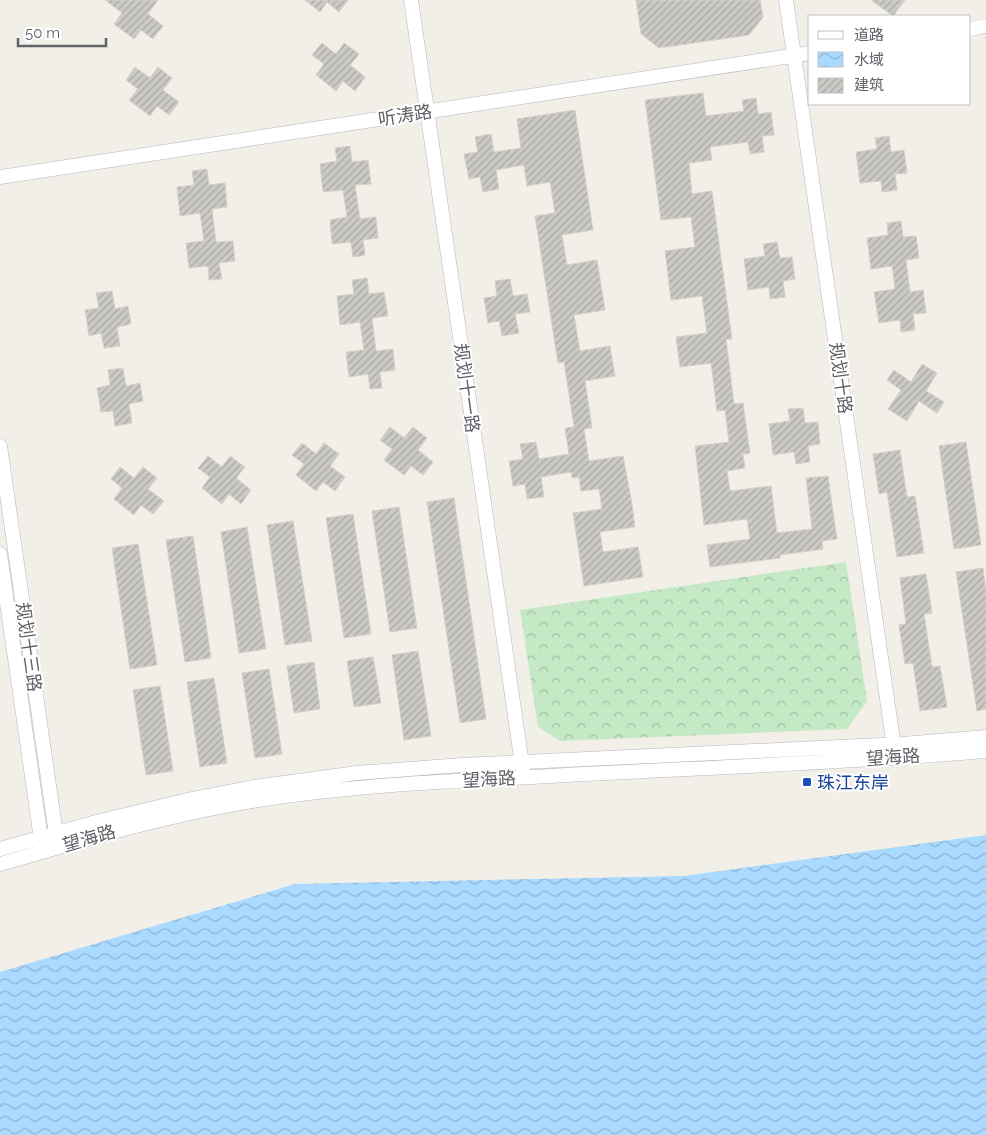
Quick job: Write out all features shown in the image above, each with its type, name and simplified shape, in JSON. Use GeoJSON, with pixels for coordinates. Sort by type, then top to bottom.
{"type":"FeatureCollection","features":[{"type":"Feature","properties":{"kind":"street","name":"规划十一路"},"geometry":{"type":"LineString","coordinates":[[411,0],[523,777]]}},
{"type":"Feature","properties":{"kind":"street","name":"规划十路"},"geometry":{"type":"LineString","coordinates":[[786,0],[894,751]]}},
{"type":"Feature","properties":{"kind":"street"},"geometry":{"type":"LineString","coordinates":[[971,29],[986,26]]}},
{"type":"Feature","properties":{"kind":"street","name":"听涛路"},"geometry":{"type":"LineString","coordinates":[[0,177],[808,53]]}},
{"type":"Feature","properties":{"kind":"street","name":"规划十三路"},"geometry":{"type":"LineString","coordinates":[[0,446],[58,847]]}},
{"type":"Feature","properties":{"kind":"street","name":"规划十三路"},"geometry":{"type":"LineString","coordinates":[[0,554],[43,852]]}},
{"type":"Feature","properties":{"kind":"street","name":"望海路"},"geometry":{"type":"LineString","coordinates":[[0,864],[147,822],[250,801],[358,787],[894,751],[986,736]]}},
{"type":"Feature","properties":{"kind":"street","name":"望海路"},"geometry":{"type":"LineString","coordinates":[[0,849],[184,801],[265,786],[357,773],[521,762],[894,751],[986,751]]}},
{"type":"Feature","properties":{"kind":"green space"},"geometry":{"type":"Polygon","coordinates":[[[846,562],[867,701],[847,729],[560,741],[538,727],[520,610],[846,562]]]}},
{"type":"Feature","properties":{"kind":"water"},"geometry":{"type":"Polygon","coordinates":[[[986,835],[986,1135],[0,1135],[0,972],[295,884],[683,876],[986,835]]]}},
{"type":"Feature","properties":{"kind":"building"},"geometry":{"type":"Polygon","coordinates":[[[105,0],[158,0],[148,14],[163,26],[153,39],[141,30],[134,39],[114,24],[122,13],[105,0]]]}},
{"type":"Feature","properties":{"kind":"building"},"geometry":{"type":"Polygon","coordinates":[[[305,0],[348,0],[339,12],[327,2],[320,12],[305,0]]]}},
{"type":"Feature","properties":{"kind":"building"},"geometry":{"type":"Polygon","coordinates":[[[636,0],[760,0],[763,17],[749,35],[659,48],[641,34],[636,0]]]}},
{"type":"Feature","properties":{"kind":"building"},"geometry":{"type":"Polygon","coordinates":[[[871,0],[905,0],[894,15],[871,0]]]}},
{"type":"Feature","properties":{"kind":"building"},"geometry":{"type":"Polygon","coordinates":[[[322,43],[336,54],[344,43],[359,54],[350,65],[365,77],[355,91],[343,81],[336,91],[316,75],[324,64],[312,55],[322,43]]]}},
{"type":"Feature","properties":{"kind":"building"},"geometry":{"type":"Polygon","coordinates":[[[135,67],[150,78],[158,67],[172,78],[163,90],[179,102],[169,115],[157,106],[150,116],[129,100],[138,89],[126,80],[135,67]]]}},
{"type":"Feature","properties":{"kind":"building"},"geometry":{"type":"Polygon","coordinates":[[[703,93],[706,116],[744,111],[742,100],[756,98],[758,114],[771,112],[774,135],[762,136],[764,152],[750,154],[748,142],[710,147],[712,160],[689,163],[692,194],[712,191],[732,339],[726,339],[734,404],[743,403],[750,453],[743,454],[745,468],[727,471],[730,491],[771,486],[777,533],[812,529],[806,478],[828,476],[837,539],[822,541],[823,549],[780,555],[780,558],[710,567],[707,545],[750,539],[747,519],[704,525],[695,446],[729,442],[725,410],[717,411],[711,363],[680,367],[676,337],[707,333],[702,296],[671,300],[665,251],[695,247],[691,217],[661,220],[645,100],[703,93]]]}},
{"type":"Feature","properties":{"kind":"building"},"geometry":{"type":"Polygon","coordinates":[[[575,110],[593,230],[562,235],[567,265],[597,260],[605,310],[574,315],[580,351],[610,346],[615,376],[585,381],[592,428],[584,429],[589,461],[623,456],[632,504],[635,527],[600,532],[603,552],[638,547],[643,577],[584,586],[573,513],[602,509],[599,489],[581,491],[579,477],[572,478],[571,472],[541,477],[544,497],[527,499],[525,484],[513,486],[509,461],[523,459],[520,444],[536,442],[539,459],[569,454],[565,428],[574,427],[564,362],[558,363],[535,216],[555,213],[550,182],[527,186],[524,165],[496,170],[499,189],[483,192],[480,177],[469,179],[464,154],[478,152],[475,137],[491,134],[494,152],[521,148],[517,119],[575,110]]]}},
{"type":"Feature","properties":{"kind":"building"},"geometry":{"type":"Polygon","coordinates":[[[889,136],[891,152],[904,150],[907,173],[895,174],[897,190],[882,192],[881,181],[860,183],[856,152],[877,149],[875,138],[889,136]]]}},
{"type":"Feature","properties":{"kind":"building"},"geometry":{"type":"Polygon","coordinates":[[[350,146],[352,162],[368,160],[371,184],[355,185],[360,219],[376,217],[378,238],[363,240],[365,255],[353,257],[351,242],[332,244],[330,220],[347,217],[343,190],[323,192],[320,164],[337,161],[335,148],[350,146]]]}},
{"type":"Feature","properties":{"kind":"building"},"geometry":{"type":"Polygon","coordinates":[[[207,169],[209,185],[225,183],[227,207],[212,209],[216,242],[233,241],[235,261],[219,263],[222,279],[209,280],[208,266],[189,268],[186,243],[204,241],[200,213],[180,216],[177,187],[194,185],[192,171],[207,169]]]}},
{"type":"Feature","properties":{"kind":"building"},"geometry":{"type":"Polygon","coordinates":[[[901,221],[903,237],[916,236],[919,258],[906,260],[910,292],[923,290],[926,313],[913,314],[915,330],[901,332],[900,320],[879,323],[874,292],[895,289],[892,266],[871,269],[867,238],[888,235],[887,223],[901,221]]]}},
{"type":"Feature","properties":{"kind":"building"},"geometry":{"type":"Polygon","coordinates":[[[777,242],[780,258],[792,257],[795,279],[783,281],[785,297],[770,299],[769,287],[748,290],[744,259],[765,256],[763,244],[777,242]]]}},
{"type":"Feature","properties":{"kind":"building"},"geometry":{"type":"Polygon","coordinates":[[[367,278],[369,294],[384,292],[388,316],[372,318],[376,351],[393,349],[395,370],[380,372],[382,388],[370,389],[368,374],[349,377],[346,352],[364,350],[360,322],[340,325],[337,296],[354,294],[352,280],[367,278]]]}},
{"type":"Feature","properties":{"kind":"building"},"geometry":{"type":"Polygon","coordinates":[[[510,279],[513,296],[527,294],[530,312],[515,314],[519,333],[502,336],[499,321],[488,323],[484,298],[497,296],[495,281],[510,279]]]}},
{"type":"Feature","properties":{"kind":"building"},"geometry":{"type":"Polygon","coordinates":[[[112,291],[115,309],[128,306],[131,324],[117,327],[120,346],[104,348],[101,333],[89,336],[85,310],[99,308],[96,293],[112,291]]]}},
{"type":"Feature","properties":{"kind":"building"},"geometry":{"type":"Polygon","coordinates":[[[922,364],[937,373],[926,391],[944,402],[937,413],[919,401],[907,421],[888,409],[901,390],[887,380],[894,370],[911,382],[922,364]]]}},
{"type":"Feature","properties":{"kind":"building"},"geometry":{"type":"Polygon","coordinates":[[[123,368],[126,386],[140,383],[143,401],[129,404],[132,423],[115,426],[113,411],[101,412],[97,388],[110,385],[108,370],[123,368]]]}},
{"type":"Feature","properties":{"kind":"building"},"geometry":{"type":"Polygon","coordinates":[[[803,408],[805,423],[818,422],[820,444],[808,446],[810,462],[796,464],[794,452],[773,455],[769,424],[790,421],[788,409],[803,408]]]}},
{"type":"Feature","properties":{"kind":"building"},"geometry":{"type":"Polygon","coordinates":[[[390,427],[404,438],[413,427],[427,438],[418,450],[433,462],[423,475],[411,466],[404,475],[384,460],[392,449],[380,440],[390,427]]]}},
{"type":"Feature","properties":{"kind":"building"},"geometry":{"type":"Polygon","coordinates":[[[966,442],[981,545],[954,549],[939,446],[966,442]]]}},
{"type":"Feature","properties":{"kind":"building"},"geometry":{"type":"Polygon","coordinates":[[[302,443],[316,454],[324,443],[339,454],[330,466],[345,477],[335,491],[323,482],[316,491],[296,475],[304,464],[292,455],[302,443]]]}},
{"type":"Feature","properties":{"kind":"building"},"geometry":{"type":"Polygon","coordinates":[[[900,450],[907,497],[915,496],[924,553],[897,557],[887,492],[879,494],[873,454],[900,450]]]}},
{"type":"Feature","properties":{"kind":"building"},"geometry":{"type":"Polygon","coordinates":[[[208,456],[222,467],[230,456],[245,467],[236,478],[251,490],[241,504],[229,494],[222,504],[202,488],[210,477],[198,468],[208,456]]]}},
{"type":"Feature","properties":{"kind":"building"},"geometry":{"type":"Polygon","coordinates":[[[120,467],[134,478],[143,467],[157,478],[148,489],[164,501],[153,514],[141,505],[134,515],[114,499],[122,488],[111,479],[120,467]]]}},
{"type":"Feature","properties":{"kind":"building"},"geometry":{"type":"Polygon","coordinates":[[[454,498],[486,719],[460,723],[427,502],[454,498]]]}},
{"type":"Feature","properties":{"kind":"building"},"geometry":{"type":"Polygon","coordinates":[[[399,507],[417,628],[390,632],[372,511],[399,507]]]}},
{"type":"Feature","properties":{"kind":"building"},"geometry":{"type":"Polygon","coordinates":[[[353,514],[371,634],[344,638],[326,518],[353,514]]]}},
{"type":"Feature","properties":{"kind":"building"},"geometry":{"type":"Polygon","coordinates":[[[293,521],[312,641],[285,645],[267,525],[293,521]]]}},
{"type":"Feature","properties":{"kind":"building"},"geometry":{"type":"Polygon","coordinates":[[[247,527],[266,649],[239,653],[221,532],[247,527]]]}},
{"type":"Feature","properties":{"kind":"building"},"geometry":{"type":"Polygon","coordinates":[[[193,536],[211,658],[185,662],[166,540],[193,536]]]}},
{"type":"Feature","properties":{"kind":"building"},"geometry":{"type":"Polygon","coordinates":[[[138,544],[157,665],[130,669],[112,548],[138,544]]]}},
{"type":"Feature","properties":{"kind":"building"},"geometry":{"type":"Polygon","coordinates":[[[983,568],[986,591],[986,709],[977,711],[956,572],[983,568]]]}},
{"type":"Feature","properties":{"kind":"building"},"geometry":{"type":"Polygon","coordinates":[[[926,574],[932,613],[924,614],[932,667],[940,666],[947,707],[920,711],[913,663],[905,664],[899,625],[906,624],[900,578],[926,574]]]}},
{"type":"Feature","properties":{"kind":"building"},"geometry":{"type":"Polygon","coordinates":[[[418,651],[431,736],[404,740],[392,655],[418,651]]]}},
{"type":"Feature","properties":{"kind":"building"},"geometry":{"type":"Polygon","coordinates":[[[373,657],[381,703],[354,707],[347,661],[373,657]]]}},
{"type":"Feature","properties":{"kind":"building"},"geometry":{"type":"Polygon","coordinates":[[[314,662],[320,709],[294,713],[287,666],[314,662]]]}},
{"type":"Feature","properties":{"kind":"building"},"geometry":{"type":"Polygon","coordinates":[[[269,669],[282,754],[255,758],[242,673],[269,669]]]}},
{"type":"Feature","properties":{"kind":"building"},"geometry":{"type":"Polygon","coordinates":[[[214,678],[227,763],[200,767],[187,682],[214,678]]]}},
{"type":"Feature","properties":{"kind":"building"},"geometry":{"type":"Polygon","coordinates":[[[160,686],[173,771],[146,775],[133,690],[160,686]]]}},
{"type":"Feature","properties":{"kind":"place","name":"珠江东岸"},"geometry":{"type":"Point","coordinates":[807,782]}}]}
